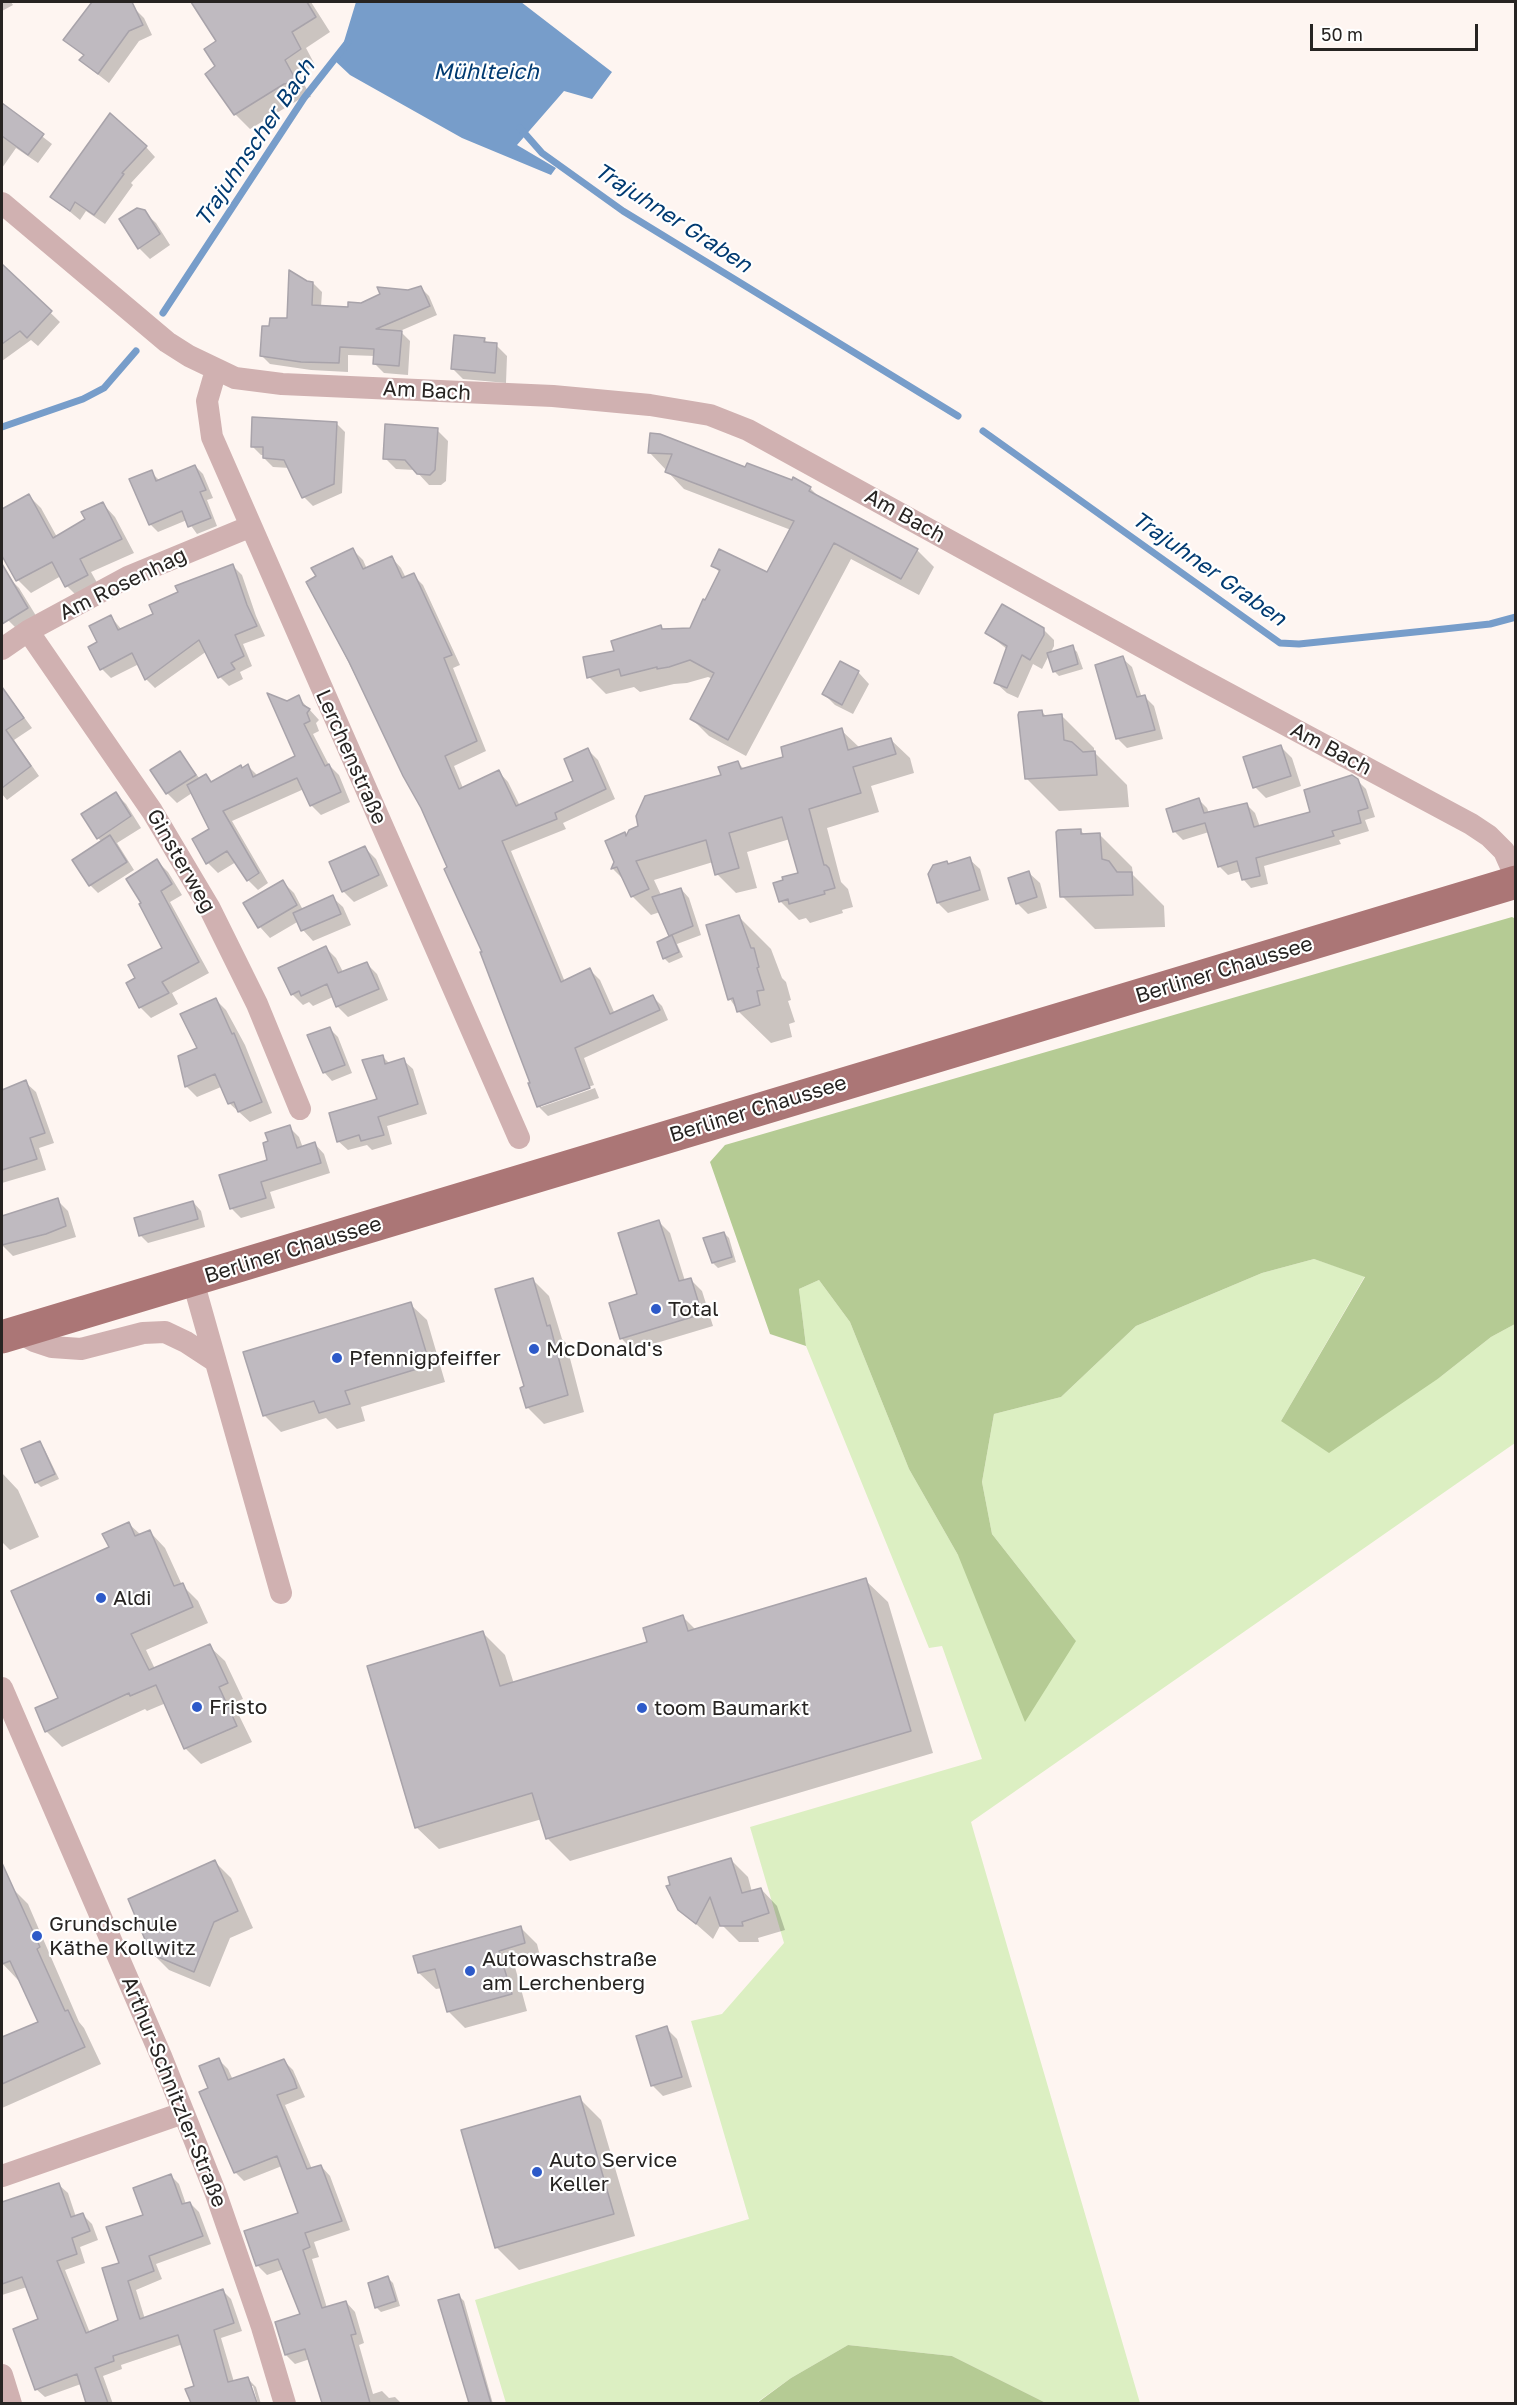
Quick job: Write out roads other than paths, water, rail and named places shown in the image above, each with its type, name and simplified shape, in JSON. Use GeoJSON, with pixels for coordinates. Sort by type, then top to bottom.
{"type":"FeatureCollection","features":[{"type":"Feature","properties":{"kind":"main road","name":"Berliner Chaussee"},"geometry":{"type":"LineString","coordinates":[[10,1334],[193,1281],[1515,880]]}},
{"type":"Feature","properties":{"kind":"street","name":"Am Bach"},"geometry":{"type":"LineString","coordinates":[[3,208],[167,342],[216,370],[256,382],[553,396],[699,412],[730,423],[822,470],[1194,676],[1471,824],[1489,836],[1504,851],[1515,880]]}},
{"type":"Feature","properties":{"kind":"street","name":"Lerchenstraße"},"geometry":{"type":"LineString","coordinates":[[216,370],[207,400],[212,437],[249,527],[519,1138]]}},
{"type":"Feature","properties":{"kind":"street","name":"Am Rosenhag"},"geometry":{"type":"LineString","coordinates":[[2,649],[28,631],[128,577],[249,527]]}},
{"type":"Feature","properties":{"kind":"street","name":"Ginsterweg"},"geometry":{"type":"LineString","coordinates":[[28,631],[152,811],[209,906],[257,1004],[300,1109]]}},
{"type":"Feature","properties":{"kind":"street"},"geometry":{"type":"LineString","coordinates":[[193,1281],[280,1593]]}},
{"type":"Feature","properties":{"kind":"street"},"geometry":{"type":"LineString","coordinates":[[10,1334],[52,1347],[74,1349],[94,1347],[143,1333],[165,1332],[186,1342],[215,1361]]}},
{"type":"Feature","properties":{"kind":"street","name":"Arthur-Schnitzler-Straße"},"geometry":{"type":"LineString","coordinates":[[2,1688],[93,1897],[183,2113],[232,2237],[285,2403]]}},
{"type":"Feature","properties":{"kind":"street"},"geometry":{"type":"LineString","coordinates":[[2,2176],[183,2113]]}},
{"type":"Feature","properties":{"kind":"street"},"geometry":{"type":"LineString","coordinates":[[2,2375],[11,2403]]}},
{"type":"Feature","properties":{"kind":"water","name":"Mühlteich"},"geometry":{"type":"Polygon","coordinates":[[[356,2],[521,2],[612,72],[592,99],[564,91],[517,145],[556,168],[551,175],[462,138],[350,75],[333,59],[342,48],[356,2]]]}},
{"type":"Feature","properties":{"kind":"waterway","name":"Trajuhnscher Bach"},"geometry":{"type":"LineString","coordinates":[[163,313],[304,98],[348,42]]}},
{"type":"Feature","properties":{"kind":"waterway","name":"Trajuhner Graben"},"geometry":{"type":"LineString","coordinates":[[520,128],[542,153],[623,211],[958,416]]}},
{"type":"Feature","properties":{"kind":"waterway","name":"Trajuhnscher Bach"},"geometry":{"type":"LineString","coordinates":[[2,427],[83,399],[104,388],[136,351]]}},
{"type":"Feature","properties":{"kind":"waterway","name":"Trajuhner Graben"},"geometry":{"type":"LineString","coordinates":[[983,431],[1280,643],[1299,644],[1490,624],[1516,617]]}},
{"type":"Feature","properties":{"kind":"place","name":"Total"},"geometry":{"type":"Point","coordinates":[656,1309]}},
{"type":"Feature","properties":{"kind":"place","name":"McDonald's"},"geometry":{"type":"Point","coordinates":[534,1349]}},
{"type":"Feature","properties":{"kind":"place","name":"Pfennigpfeiffer"},"geometry":{"type":"Point","coordinates":[337,1358]}},
{"type":"Feature","properties":{"kind":"place","name":"Aldi"},"geometry":{"type":"Point","coordinates":[101,1598]}},
{"type":"Feature","properties":{"kind":"place","name":"Fristo"},"geometry":{"type":"Point","coordinates":[197,1707]}},
{"type":"Feature","properties":{"kind":"place","name":"toom Baumarkt"},"geometry":{"type":"Point","coordinates":[642,1708]}},
{"type":"Feature","properties":{"kind":"place","name":"Grundschule Käthe Kollwitz"},"geometry":{"type":"Point","coordinates":[37,1936]}},
{"type":"Feature","properties":{"kind":"place","name":"Autowaschstraße am Lerchenberg"},"geometry":{"type":"Point","coordinates":[470,1971]}},
{"type":"Feature","properties":{"kind":"place","name":"Auto Service Keller"},"geometry":{"type":"Point","coordinates":[537,2172]}}]}
